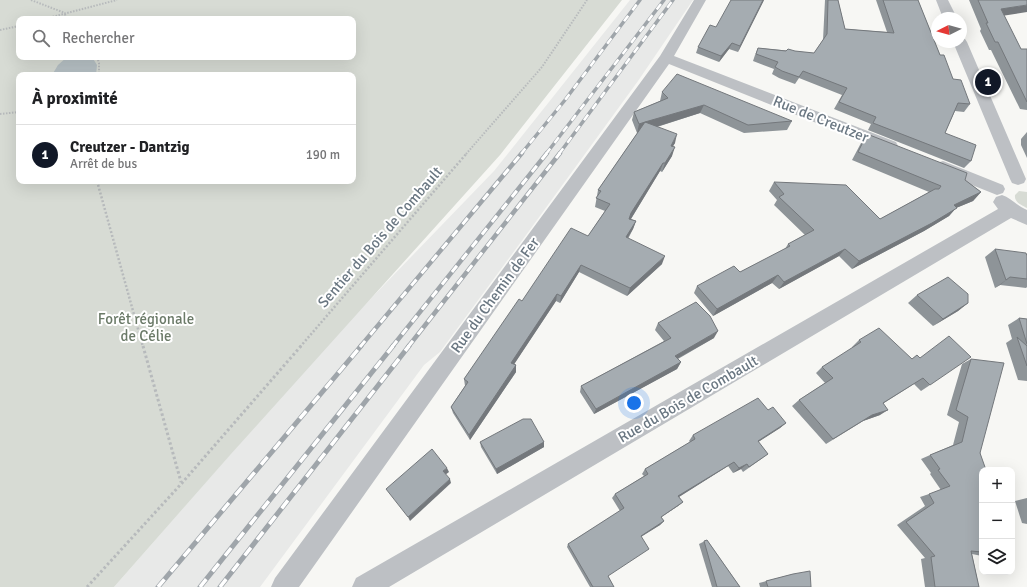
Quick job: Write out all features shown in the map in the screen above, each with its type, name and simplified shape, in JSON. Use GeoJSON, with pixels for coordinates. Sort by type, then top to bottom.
{"type":"FeatureCollection","features":[{"type":"Feature","properties":{"kind":"street","name":"Rue du Chemin de Fer"},"geometry":{"type":"LineString","coordinates":[[284,587],[666,58],[700,0]]}},
{"type":"Feature","properties":{"kind":"street"},"geometry":{"type":"LineString","coordinates":[[942,0],[947,12]]}},
{"type":"Feature","properties":{"kind":"street"},"geometry":{"type":"LineString","coordinates":[[963,48],[1022,180],[1004,181],[997,189],[997,194],[1000,200],[1019,214]]}},
{"type":"Feature","properties":{"kind":"street","name":"Rue de Creutzer"},"geometry":{"type":"LineString","coordinates":[[666,58],[906,152]]}},
{"type":"Feature","properties":{"kind":"street"},"geometry":{"type":"LineString","coordinates":[[928,161],[997,189]]}},
{"type":"Feature","properties":{"kind":"street","name":"Rue du Bois de Combault"},"geometry":{"type":"LineString","coordinates":[[366,587],[1019,214]]}},
{"type":"Feature","properties":{"kind":"path"},"geometry":{"type":"LineString","coordinates":[[31,0],[65,14]]}},
{"type":"Feature","properties":{"kind":"path"},"geometry":{"type":"LineString","coordinates":[[57,16],[116,0]]}},
{"type":"Feature","properties":{"kind":"path","name":"Sentier du Bois de Combault"},"geometry":{"type":"LineString","coordinates":[[87,587],[182,483],[542,67],[588,0]]}},
{"type":"Feature","properties":{"kind":"path"},"geometry":{"type":"LineString","coordinates":[[0,30],[16,27]]}},
{"type":"Feature","properties":{"kind":"path"},"geometry":{"type":"LineString","coordinates":[[98,60],[99,72]]}},
{"type":"Feature","properties":{"kind":"path"},"geometry":{"type":"LineString","coordinates":[[0,114],[16,112]]}},
{"type":"Feature","properties":{"kind":"path"},"geometry":{"type":"LineString","coordinates":[[98,184],[182,483]]}},
{"type":"Feature","properties":{"kind":"shaded area"},"geometry":{"type":"Polygon","coordinates":[[[630,0],[693,0],[638,81],[440,352],[424,365],[260,587],[114,587],[328,343],[494,171],[630,0]]]}},
{"type":"Feature","properties":{"kind":"shaded area"},"geometry":{"type":"Polygon","coordinates":[[[64,60],[94,60],[97,65],[96,72],[54,72],[64,60]]]}},
{"type":"Feature","properties":{"kind":"green space","name":"Forêt régionale de Célie"},"geometry":{"type":"Polygon","coordinates":[[[0,0],[622,0],[500,155],[231,454],[114,587],[0,587],[0,0]]]}},
{"type":"Feature","properties":{"kind":"green space"},"geometry":{"type":"Polygon","coordinates":[[[1019,191],[1027,192],[1027,208],[1018,203],[1016,200],[1015,195],[1019,191]]]}},
{"type":"Feature","properties":{"kind":"building"},"geometry":{"type":"Polygon","coordinates":[[[731,0],[763,0],[740,46],[732,43],[721,56],[698,47],[710,25],[716,27],[731,0]]]}},
{"type":"Feature","properties":{"kind":"building"},"geometry":{"type":"Polygon","coordinates":[[[828,0],[838,0],[845,29],[894,33],[883,0],[918,0],[931,32],[931,48],[937,48],[940,55],[944,55],[953,79],[961,80],[970,104],[958,103],[945,133],[976,145],[971,161],[873,123],[876,117],[839,102],[847,88],[803,71],[799,77],[782,71],[775,67],[778,62],[756,54],[758,48],[786,51],[788,49],[814,53],[827,34],[828,0]]]}},
{"type":"Feature","properties":{"kind":"building"},"geometry":{"type":"Polygon","coordinates":[[[978,0],[1027,0],[1027,5],[1001,9],[1021,49],[1027,49],[1027,102],[998,42],[995,42],[986,23],[988,23],[978,0]]]}},
{"type":"Feature","properties":{"kind":"building"},"geometry":{"type":"Polygon","coordinates":[[[677,74],[792,121],[748,125],[704,105],[639,124],[634,112],[668,98],[662,92],[677,74]]]}},
{"type":"Feature","properties":{"kind":"building"},"geometry":{"type":"Polygon","coordinates":[[[645,122],[677,134],[671,146],[675,147],[631,213],[629,219],[636,221],[626,237],[665,256],[630,288],[581,265],[561,296],[557,294],[511,363],[516,365],[469,435],[451,407],[468,382],[464,379],[519,299],[522,301],[571,228],[588,236],[610,204],[596,198],[601,191],[598,190],[645,122]]]}},
{"type":"Feature","properties":{"kind":"building"},"geometry":{"type":"Polygon","coordinates":[[[867,134],[967,173],[965,180],[981,192],[954,205],[957,208],[932,223],[859,261],[845,249],[784,282],[778,275],[717,309],[697,286],[734,266],[740,272],[790,246],[788,244],[814,230],[779,197],[784,194],[774,182],[846,185],[880,219],[935,189],[939,189],[941,186],[858,152],[867,134]]]}},
{"type":"Feature","properties":{"kind":"building"},"geometry":{"type":"Polygon","coordinates":[[[995,249],[1026,253],[1027,279],[1010,277],[1006,280],[995,249]]]}},
{"type":"Feature","properties":{"kind":"building"},"geometry":{"type":"Polygon","coordinates":[[[948,277],[968,294],[968,303],[943,319],[917,295],[948,277]]]}},
{"type":"Feature","properties":{"kind":"building"},"geometry":{"type":"Polygon","coordinates":[[[696,302],[710,316],[718,331],[675,356],[681,362],[596,409],[581,386],[671,338],[658,323],[696,302]]]}},
{"type":"Feature","properties":{"kind":"building"},"geometry":{"type":"Polygon","coordinates":[[[1019,318],[1027,319],[1027,344],[1019,318]]]}},
{"type":"Feature","properties":{"kind":"building"},"geometry":{"type":"Polygon","coordinates":[[[879,328],[912,359],[917,355],[920,358],[949,336],[971,357],[930,385],[923,378],[883,403],[888,410],[872,415],[833,439],[799,400],[833,378],[822,367],[861,342],[859,340],[879,328]]]}},
{"type":"Feature","properties":{"kind":"building"},"geometry":{"type":"Polygon","coordinates":[[[1017,337],[1027,346],[1027,366],[1017,337]]]}},
{"type":"Feature","properties":{"kind":"building"},"geometry":{"type":"Polygon","coordinates":[[[971,359],[1004,363],[980,453],[985,467],[979,467],[979,552],[971,551],[979,587],[935,587],[931,557],[935,556],[906,522],[934,503],[929,494],[950,486],[938,470],[940,469],[930,455],[962,442],[968,417],[956,410],[971,359]]]}},
{"type":"Feature","properties":{"kind":"building"},"geometry":{"type":"Polygon","coordinates":[[[758,398],[768,410],[773,407],[786,423],[758,441],[768,454],[749,467],[747,464],[739,468],[734,462],[678,496],[683,502],[661,517],[664,521],[641,536],[649,549],[608,576],[614,587],[593,587],[568,544],[624,508],[615,494],[648,474],[645,469],[695,439],[693,435],[758,398]]]}},
{"type":"Feature","properties":{"kind":"building"},"geometry":{"type":"Polygon","coordinates":[[[523,419],[531,419],[544,442],[496,469],[480,442],[523,419]]]}},
{"type":"Feature","properties":{"kind":"building"},"geometry":{"type":"Polygon","coordinates":[[[432,449],[447,468],[443,471],[450,479],[408,517],[386,489],[432,449]]]}},
{"type":"Feature","properties":{"kind":"building"},"geometry":{"type":"Polygon","coordinates":[[[707,540],[740,587],[717,587],[704,541],[707,540]]]}},
{"type":"Feature","properties":{"kind":"building"},"geometry":{"type":"Polygon","coordinates":[[[810,571],[811,587],[768,587],[766,581],[793,574],[810,571]]]}},
{"type":"Feature","properties":{"kind":"railway"},"geometry":{"type":"LineString","coordinates":[[521,154],[565,100],[640,0]]}},
{"type":"Feature","properties":{"kind":"railway"},"geometry":{"type":"LineString","coordinates":[[546,154],[664,0]]}},
{"type":"Feature","properties":{"kind":"railway"},"geometry":{"type":"LineString","coordinates":[[559,154],[673,0]]}},
{"type":"Feature","properties":{"kind":"railway"},"geometry":{"type":"LineString","coordinates":[[360,347],[522,153]]}},
{"type":"Feature","properties":{"kind":"railway"},"geometry":{"type":"LineString","coordinates":[[392,347],[547,153]]}},
{"type":"Feature","properties":{"kind":"railway"},"geometry":{"type":"LineString","coordinates":[[408,347],[560,153]]}},
{"type":"Feature","properties":{"kind":"railway"},"geometry":{"type":"LineString","coordinates":[[158,587],[361,346]]}},
{"type":"Feature","properties":{"kind":"railway"},"geometry":{"type":"LineString","coordinates":[[200,587],[393,346]]}},
{"type":"Feature","properties":{"kind":"railway"},"geometry":{"type":"LineString","coordinates":[[220,587],[409,346]]}},
{"type":"Feature","properties":{"kind":"place","name":"Creutzer - Dantzig"},"geometry":{"type":"Point","coordinates":[988,82]}}]}
